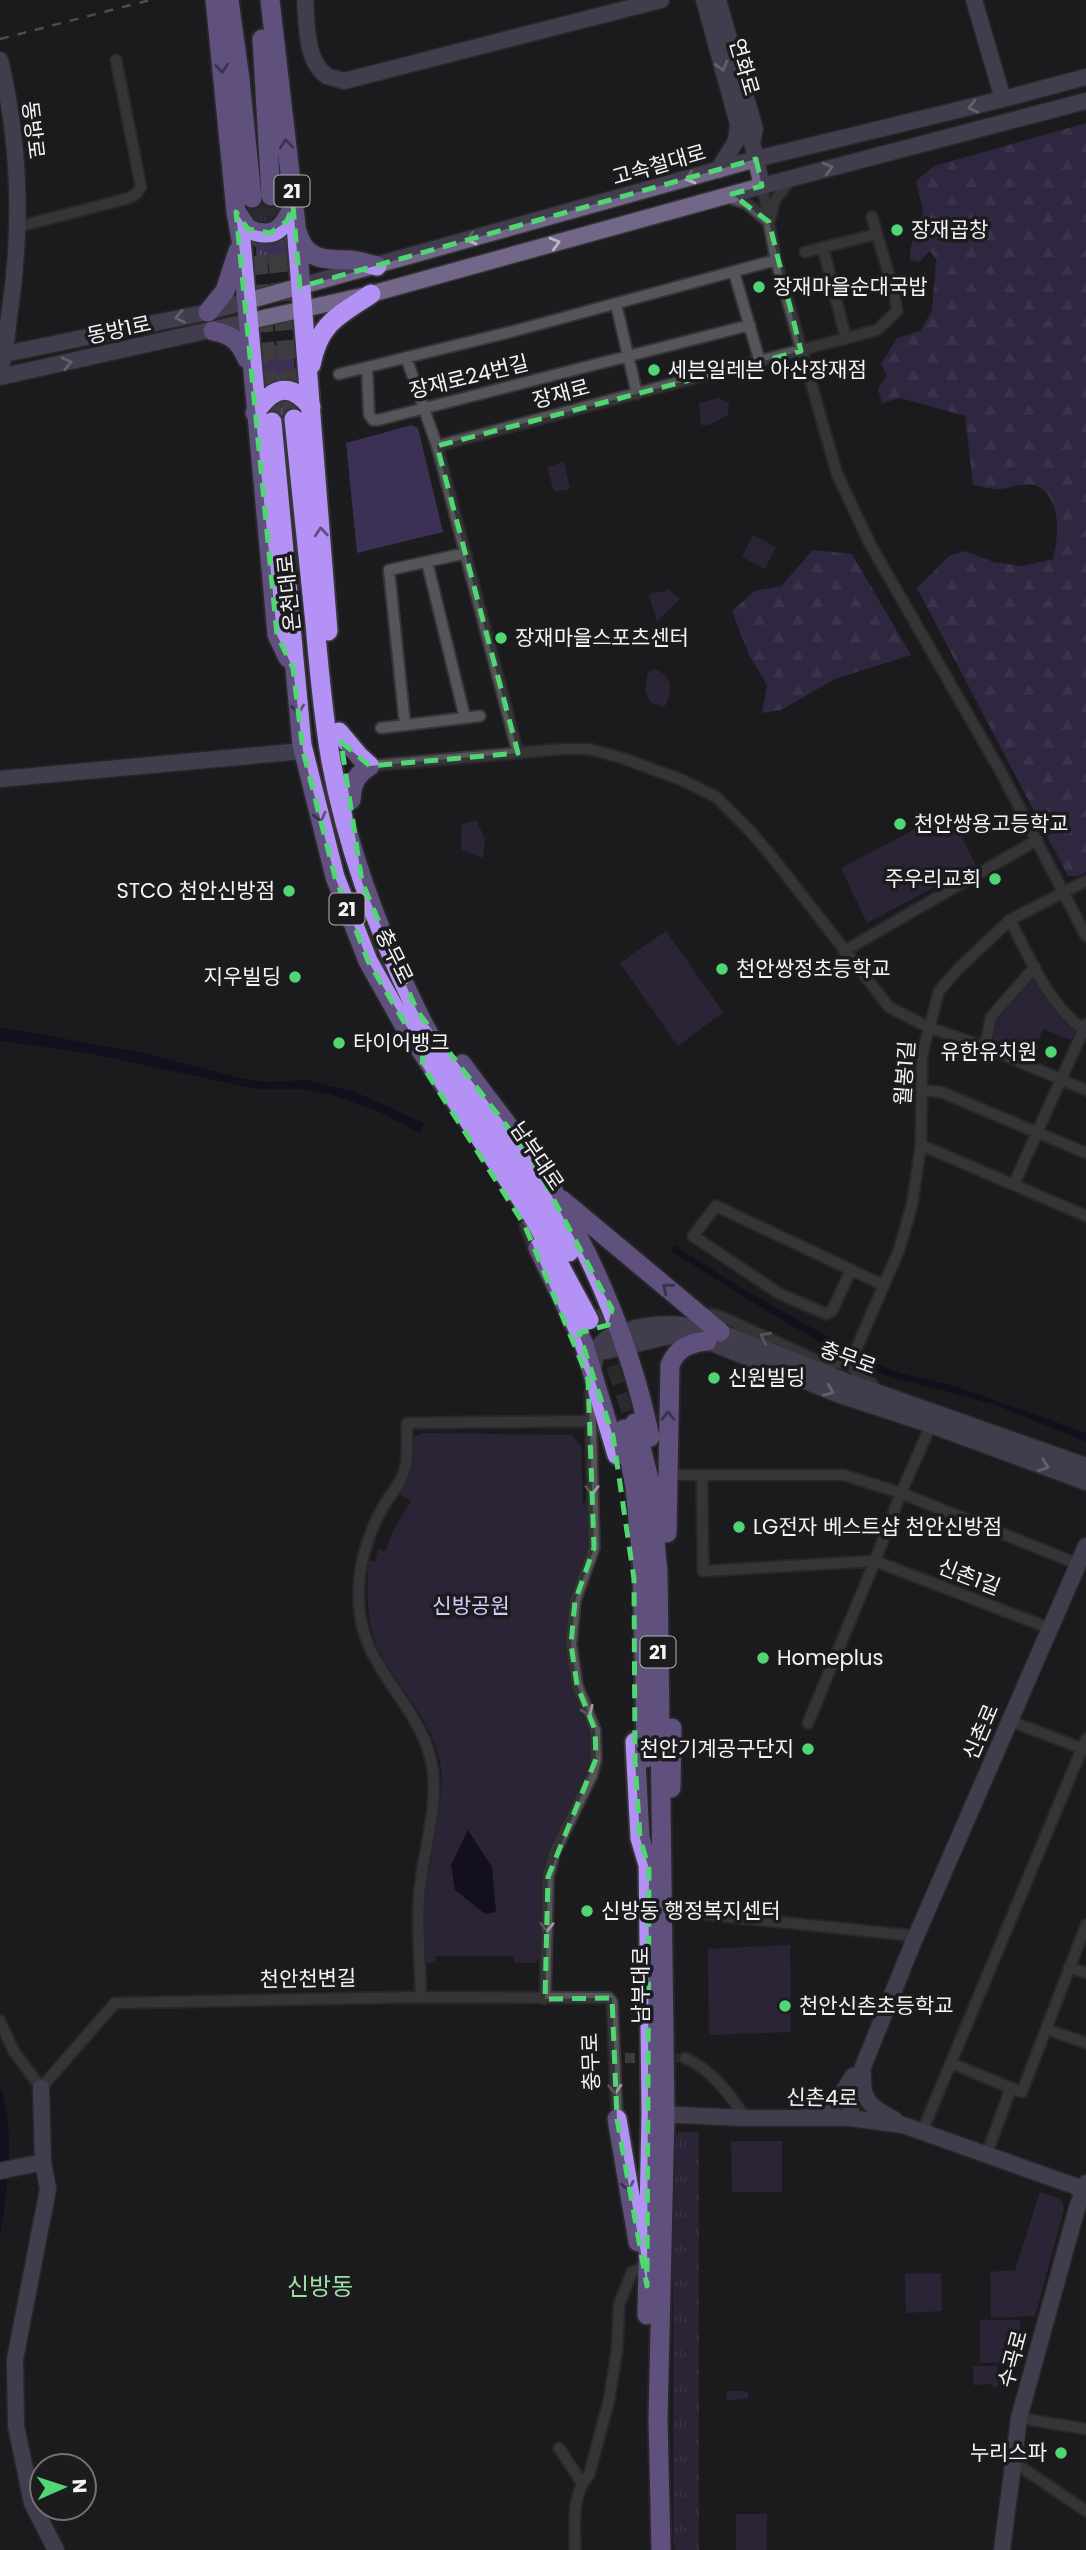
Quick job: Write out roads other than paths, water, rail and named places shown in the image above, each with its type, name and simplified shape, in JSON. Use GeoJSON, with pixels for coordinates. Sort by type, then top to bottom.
{"type":"FeatureCollection","features":[{"type":"Feature","properties":{"kind":"highway","name":"21"},"geometry":{"type":"LineString","coordinates":[[215,0],[241,240],[253,383],[264,417]]}},
{"type":"Feature","properties":{"kind":"highway","name":"21"},"geometry":{"type":"LineString","coordinates":[[229,0],[240,79],[262,197],[260,0]]}},
{"type":"Feature","properties":{"kind":"highway","name":"21"},"geometry":{"type":"LineString","coordinates":[[270,0],[296,225],[331,678],[332,727]]}},
{"type":"Feature","properties":{"kind":"highway"},"geometry":{"type":"LineString","coordinates":[[236,212],[248,229],[270,233],[281,228],[287,221],[293,205]]}},
{"type":"Feature","properties":{"kind":"highway"},"geometry":{"type":"LineString","coordinates":[[296,225],[303,248],[316,257],[333,262],[351,260],[377,266]]}},
{"type":"Feature","properties":{"kind":"highway"},"geometry":{"type":"LineString","coordinates":[[208,312],[225,291],[241,240]]}},
{"type":"Feature","properties":{"kind":"highway"},"geometry":{"type":"LineString","coordinates":[[307,383],[318,337],[330,323],[371,294]]}},
{"type":"Feature","properties":{"kind":"highway"},"geometry":{"type":"LineString","coordinates":[[213,331],[238,340],[247,358],[253,383]]}},
{"type":"Feature","properties":{"kind":"highway"},"geometry":{"type":"LineString","coordinates":[[264,417],[268,396],[285,390],[297,393],[311,407]]}},
{"type":"Feature","properties":{"kind":"highway","name":"온천대로"},"geometry":{"type":"LineString","coordinates":[[264,417],[303,751]]}},
{"type":"Feature","properties":{"kind":"highway","name":"온천대로"},"geometry":{"type":"LineString","coordinates":[[294,419],[332,727],[331,763]]}},
{"type":"Feature","properties":{"kind":"highway"},"geometry":{"type":"LineString","coordinates":[[332,727],[370,766],[358,774],[352,786],[351,800]]}},
{"type":"Feature","properties":{"kind":"highway"},"geometry":{"type":"LineString","coordinates":[[332,727],[359,839],[362,881]]}},
{"type":"Feature","properties":{"kind":"highway","name":"충무로"},"geometry":{"type":"LineString","coordinates":[[303,751],[335,877],[368,961],[423,1054]]}},
{"type":"Feature","properties":{"kind":"highway","name":"충무로"},"geometry":{"type":"LineString","coordinates":[[331,763],[362,881],[392,956],[429,1034]]}},
{"type":"Feature","properties":{"kind":"highway"},"geometry":{"type":"LineString","coordinates":[[429,1034],[449,1046],[555,1194],[593,1315],[590,1345],[593,1369],[620,1420],[667,1533]]}},
{"type":"Feature","properties":{"kind":"highway","name":"남부대로"},"geometry":{"type":"LineString","coordinates":[[429,1034],[440,1055],[554,1221],[593,1315]]}},
{"type":"Feature","properties":{"kind":"highway"},"geometry":{"type":"LineString","coordinates":[[423,1054],[422,1065],[525,1226],[593,1315],[623,1339],[620,1420],[634,1579],[635,1730],[640,1838],[656,1876],[669,1862],[672,1759],[667,1533],[670,1365],[679,1350],[713,1336],[697,1313],[555,1194]]}},
{"type":"Feature","properties":{"kind":"highway","name":"남부대로"},"geometry":{"type":"LineString","coordinates":[[423,1054],[547,1238],[593,1315]]}},
{"type":"Feature","properties":{"kind":"highway","name":"남부대로"},"geometry":{"type":"LineString","coordinates":[[620,1420],[649,1479],[658,1572],[660,1861],[656,1876],[661,2550]]}},
{"type":"Feature","properties":{"kind":"highway","name":"남부대로"},"geometry":{"type":"LineString","coordinates":[[649,2550],[644,2278],[658,2114],[663,1910],[656,1876]]}},
{"type":"Feature","properties":{"kind":"highway"},"geometry":{"type":"LineString","coordinates":[[617,2119],[644,2278]]}},
{"type":"Feature","properties":{"kind":"street"},"geometry":{"type":"LineString","coordinates":[[305,0],[310,47],[315,62],[327,75],[344,81],[661,0]]}},
{"type":"Feature","properties":{"kind":"street","name":"연화로"},"geometry":{"type":"LineString","coordinates":[[704,0],[738,124],[752,142],[762,186]]}},
{"type":"Feature","properties":{"kind":"street","name":"연화로"},"geometry":{"type":"LineString","coordinates":[[718,0],[755,129],[752,142]]}},
{"type":"Feature","properties":{"kind":"street"},"geometry":{"type":"LineString","coordinates":[[974,0],[1003,99]]}},
{"type":"Feature","properties":{"kind":"street","name":"동방로"},"geometry":{"type":"LineString","coordinates":[[0,60],[19,185],[15,273],[5,354],[0,372]]}},
{"type":"Feature","properties":{"kind":"street"},"geometry":{"type":"LineString","coordinates":[[17,227],[129,198],[141,187],[116,60]]}},
{"type":"Feature","properties":{"kind":"street","name":"고속철대로"},"geometry":{"type":"LineString","coordinates":[[246,301],[756,159],[1086,77]]}},
{"type":"Feature","properties":{"kind":"street"},"geometry":{"type":"LineString","coordinates":[[247,323],[371,294],[724,196],[1086,101]]}},
{"type":"Feature","properties":{"kind":"street"},"geometry":{"type":"LineString","coordinates":[[718,170],[736,141],[738,124]]}},
{"type":"Feature","properties":{"kind":"street"},"geometry":{"type":"LineString","coordinates":[[769,222],[775,200],[792,178]]}},
{"type":"Feature","properties":{"kind":"street"},"geometry":{"type":"LineString","coordinates":[[762,186],[776,260],[837,474],[865,532],[1037,840],[1086,936]]}},
{"type":"Feature","properties":{"kind":"street"},"geometry":{"type":"LineString","coordinates":[[724,196],[746,203],[769,222]]}},
{"type":"Feature","properties":{"kind":"street","name":"장재로"},"geometry":{"type":"LineString","coordinates":[[436,446],[877,330],[897,311],[872,217]]}},
{"type":"Feature","properties":{"kind":"street"},"geometry":{"type":"LineString","coordinates":[[805,252],[877,234]]}},
{"type":"Feature","properties":{"kind":"street"},"geometry":{"type":"LineString","coordinates":[[822,247],[846,339]]}},
{"type":"Feature","properties":{"kind":"street","name":"장재로24번길"},"geometry":{"type":"LineString","coordinates":[[340,374],[514,331],[776,260]]}},
{"type":"Feature","properties":{"kind":"street"},"geometry":{"type":"LineString","coordinates":[[734,272],[760,362]]}},
{"type":"Feature","properties":{"kind":"street","name":"동방1로"},"geometry":{"type":"LineString","coordinates":[[5,354],[208,312],[246,301]]}},
{"type":"Feature","properties":{"kind":"street"},"geometry":{"type":"LineString","coordinates":[[616,304],[637,394]]}},
{"type":"Feature","properties":{"kind":"street","name":"동방1로"},"geometry":{"type":"LineString","coordinates":[[0,377],[247,323]]}},
{"type":"Feature","properties":{"kind":"street","name":"장재로24번길"},"geometry":{"type":"LineString","coordinates":[[366,367],[370,418],[378,420],[750,325]]}},
{"type":"Feature","properties":{"kind":"street"},"geometry":{"type":"LineString","coordinates":[[406,356],[436,446],[518,753]]}},
{"type":"Feature","properties":{"kind":"street"},"geometry":{"type":"LineString","coordinates":[[405,725],[388,570],[466,553]]}},
{"type":"Feature","properties":{"kind":"street"},"geometry":{"type":"LineString","coordinates":[[427,562],[465,718]]}},
{"type":"Feature","properties":{"kind":"street"},"geometry":{"type":"LineString","coordinates":[[381,728],[480,716]]}},
{"type":"Feature","properties":{"kind":"street"},"geometry":{"type":"LineString","coordinates":[[370,766],[589,749],[682,780],[716,797],[751,832],[889,1007],[928,1027],[985,1047],[1086,1090]]}},
{"type":"Feature","properties":{"kind":"street"},"geometry":{"type":"LineString","coordinates":[[0,779],[303,751]]}},
{"type":"Feature","properties":{"kind":"street"},"geometry":{"type":"LineString","coordinates":[[844,951],[1037,840]]}},
{"type":"Feature","properties":{"kind":"street","name":"월봉1길"},"geometry":{"type":"LineString","coordinates":[[851,1361],[899,1250],[912,1205],[921,1145],[922,1055],[939,991],[958,969],[1010,920],[1086,881]]}},
{"type":"Feature","properties":{"kind":"street"},"geometry":{"type":"LineString","coordinates":[[1010,920],[1060,1009],[1085,1028],[1014,1184]]}},
{"type":"Feature","properties":{"kind":"street"},"geometry":{"type":"LineString","coordinates":[[985,1047],[991,1017],[1035,967]]}},
{"type":"Feature","properties":{"kind":"street"},"geometry":{"type":"LineString","coordinates":[[921,1090],[941,1092],[1086,1153]]}},
{"type":"Feature","properties":{"kind":"street"},"geometry":{"type":"LineString","coordinates":[[921,1145],[1086,1216]]}},
{"type":"Feature","properties":{"kind":"street"},"geometry":{"type":"LineString","coordinates":[[851,1270],[832,1311],[826,1314],[780,1294],[693,1236],[716,1206],[851,1270],[883,1286]]}},
{"type":"Feature","properties":{"kind":"street"},"geometry":{"type":"LineString","coordinates":[[525,1226],[575,1338],[588,1378],[591,1398],[620,1420]]}},
{"type":"Feature","properties":{"kind":"street"},"geometry":{"type":"LineString","coordinates":[[697,1313],[716,1315],[827,1365],[851,1361],[861,1378],[969,1418],[1013,1436],[1030,1447]]}},
{"type":"Feature","properties":{"kind":"street","name":"충무로"},"geometry":{"type":"LineString","coordinates":[[590,1345],[606,1350],[651,1324],[668,1323],[845,1381],[1086,1466]]}},
{"type":"Feature","properties":{"kind":"street","name":"충무로"},"geometry":{"type":"LineString","coordinates":[[713,1336],[723,1346],[840,1395],[932,1425],[1086,1482]]}},
{"type":"Feature","properties":{"kind":"street"},"geometry":{"type":"LineString","coordinates":[[591,1398],[593,1369]]}},
{"type":"Feature","properties":{"kind":"street"},"geometry":{"type":"LineString","coordinates":[[545,1999],[548,1877],[554,1853],[592,1775],[596,1759],[594,1730],[577,1685],[571,1644],[575,1601],[594,1548],[620,1420]]}},
{"type":"Feature","properties":{"kind":"street"},"geometry":{"type":"LineString","coordinates":[[421,1997],[419,1899],[423,1859],[436,1788],[431,1759],[421,1728],[377,1664],[365,1636],[360,1614],[359,1583],[372,1527],[399,1483],[406,1465],[407,1423],[620,1420]]}},
{"type":"Feature","properties":{"kind":"street"},"geometry":{"type":"LineString","coordinates":[[808,1723],[901,1493],[932,1425]]}},
{"type":"Feature","properties":{"kind":"street"},"geometry":{"type":"LineString","coordinates":[[668,1475],[844,1475],[901,1493],[1079,1571]]}},
{"type":"Feature","properties":{"kind":"street","name":"신촌1길"},"geometry":{"type":"LineString","coordinates":[[702,1475],[703,1572],[875,1561],[1049,1628]]}},
{"type":"Feature","properties":{"kind":"street","name":"신촌로"},"geometry":{"type":"LineString","coordinates":[[849,2118],[856,2084],[916,1936],[1049,1628],[1079,1571],[1086,1546]]}},
{"type":"Feature","properties":{"kind":"street"},"geometry":{"type":"LineString","coordinates":[[922,2132],[1085,1746],[1008,1720]]}},
{"type":"Feature","properties":{"kind":"street"},"geometry":{"type":"LineString","coordinates":[[663,1910],[916,1936]]}},
{"type":"Feature","properties":{"kind":"street"},"geometry":{"type":"LineString","coordinates":[[951,2063],[1022,2092],[1086,1925]]}},
{"type":"Feature","properties":{"kind":"street"},"geometry":{"type":"LineString","coordinates":[[1069,1967],[1086,1973]]}},
{"type":"Feature","properties":{"kind":"street","name":"천안천변길"},"geometry":{"type":"LineString","coordinates":[[41,2088],[115,2003],[421,1997],[609,1998],[612,2002]]}},
{"type":"Feature","properties":{"kind":"street","name":"충무로"},"geometry":{"type":"LineString","coordinates":[[612,2002],[619,2059],[617,2119]]}},
{"type":"Feature","properties":{"kind":"street"},"geometry":{"type":"LineString","coordinates":[[0,2021],[13,2050],[41,2088],[35,2163],[48,2189],[15,2359],[16,2426],[32,2503],[56,2550]]}},
{"type":"Feature","properties":{"kind":"street"},"geometry":{"type":"LineString","coordinates":[[1046,2029],[1086,2043]]}},
{"type":"Feature","properties":{"kind":"street"},"geometry":{"type":"LineString","coordinates":[[685,2058],[696,2063],[729,2093],[746,2118]]}},
{"type":"Feature","properties":{"kind":"street"},"geometry":{"type":"LineString","coordinates":[[797,2118],[814,2108],[830,2106],[838,2100],[854,2074],[864,2064]]}},
{"type":"Feature","properties":{"kind":"street"},"geometry":{"type":"LineString","coordinates":[[864,2064],[862,2087],[866,2098],[873,2107],[903,2125]]}},
{"type":"Feature","properties":{"kind":"street"},"geometry":{"type":"LineString","coordinates":[[986,2156],[1011,2088]]}},
{"type":"Feature","properties":{"kind":"street","name":"신촌4로"},"geometry":{"type":"LineString","coordinates":[[658,2114],[746,2118],[849,2118],[903,2125],[986,2156],[1085,2188]]}},
{"type":"Feature","properties":{"kind":"street"},"geometry":{"type":"LineString","coordinates":[[0,2171],[35,2163]]}},
{"type":"Feature","properties":{"kind":"street","name":"수곡로"},"geometry":{"type":"LineString","coordinates":[[1003,2550],[1019,2418],[1077,2208],[1085,2188]]}},
{"type":"Feature","properties":{"kind":"street"},"geometry":{"type":"LineString","coordinates":[[575,2550],[575,2511],[582,2483],[589,2475],[609,2400],[617,2350],[619,2305],[632,2272],[644,2278]]}},
{"type":"Feature","properties":{"kind":"street"},"geometry":{"type":"LineString","coordinates":[[1019,2418],[1086,2429]]}},
{"type":"Feature","properties":{"kind":"street"},"geometry":{"type":"LineString","coordinates":[[559,2448],[582,2483]]}},
{"type":"Feature","properties":{"kind":"street"},"geometry":{"type":"LineString","coordinates":[[1013,2461],[1086,2511]]}},
{"type":"Feature","properties":{"kind":"tunnel"},"geometry":{"type":"LineString","coordinates":[[271,196],[294,419]]}},
{"type":"Feature","properties":{"kind":"tunnel"},"geometry":{"type":"LineString","coordinates":[[252,198],[272,422]]}},
{"type":"Feature","properties":{"kind":"tunnel"},"geometry":{"type":"LineString","coordinates":[[597,1310],[635,1423]]}},
{"type":"Feature","properties":{"kind":"tunnel"},"geometry":{"type":"LineString","coordinates":[[625,2058],[685,2058]]}},
{"type":"Feature","properties":{"kind":"railway"},"geometry":{"type":"LineString","coordinates":[[0,39],[150,0]]}},
{"type":"Feature","properties":{"kind":"place","name":"장재곱창"},"geometry":{"type":"Point","coordinates":[897,230]}},
{"type":"Feature","properties":{"kind":"place","name":"장재마을순대국밥"},"geometry":{"type":"Point","coordinates":[759,287]}},
{"type":"Feature","properties":{"kind":"place","name":"세븐일레븐 아산장재점"},"geometry":{"type":"Point","coordinates":[654,370]}},
{"type":"Feature","properties":{"kind":"place","name":"장재마을스포츠센터"},"geometry":{"type":"Point","coordinates":[501,638]}},
{"type":"Feature","properties":{"kind":"place","name":"천안쌍용고등학교"},"geometry":{"type":"Point","coordinates":[900,824]}},
{"type":"Feature","properties":{"kind":"place","name":"주우리교회"},"geometry":{"type":"Point","coordinates":[995,879]}},
{"type":"Feature","properties":{"kind":"place","name":"STCO 천안신방점"},"geometry":{"type":"Point","coordinates":[289,891]}},
{"type":"Feature","properties":{"kind":"place","name":"천안쌍정초등학교"},"geometry":{"type":"Point","coordinates":[722,969]}},
{"type":"Feature","properties":{"kind":"place","name":"지우빌딩"},"geometry":{"type":"Point","coordinates":[295,977]}},
{"type":"Feature","properties":{"kind":"place","name":"타이어뱅크"},"geometry":{"type":"Point","coordinates":[339,1043]}},
{"type":"Feature","properties":{"kind":"place","name":"유한유치원"},"geometry":{"type":"Point","coordinates":[1051,1052]}},
{"type":"Feature","properties":{"kind":"place","name":"신원빌딩"},"geometry":{"type":"Point","coordinates":[714,1378]}},
{"type":"Feature","properties":{"kind":"place","name":"LG전자 베스트샵 천안신방점"},"geometry":{"type":"Point","coordinates":[739,1527]}},
{"type":"Feature","properties":{"kind":"place","name":"Homeplus"},"geometry":{"type":"Point","coordinates":[763,1658]}},
{"type":"Feature","properties":{"kind":"place","name":"천안기계공구단지"},"geometry":{"type":"Point","coordinates":[808,1749]}},
{"type":"Feature","properties":{"kind":"place","name":"신방동 행정복지센터"},"geometry":{"type":"Point","coordinates":[587,1911]}},
{"type":"Feature","properties":{"kind":"place","name":"천안신촌초등학교"},"geometry":{"type":"Point","coordinates":[785,2006]}},
{"type":"Feature","properties":{"kind":"place","name":"누리스파"},"geometry":{"type":"Point","coordinates":[1061,2453]}},
{"type":"Feature","properties":{"kind":"district","name":"신방동"},"geometry":{"type":"Point","coordinates":[320,2287]}},
{"type":"Feature","properties":{"kind":"park label","name":"신방공원"},"geometry":{"type":"Point","coordinates":[471,1606]}}]}
